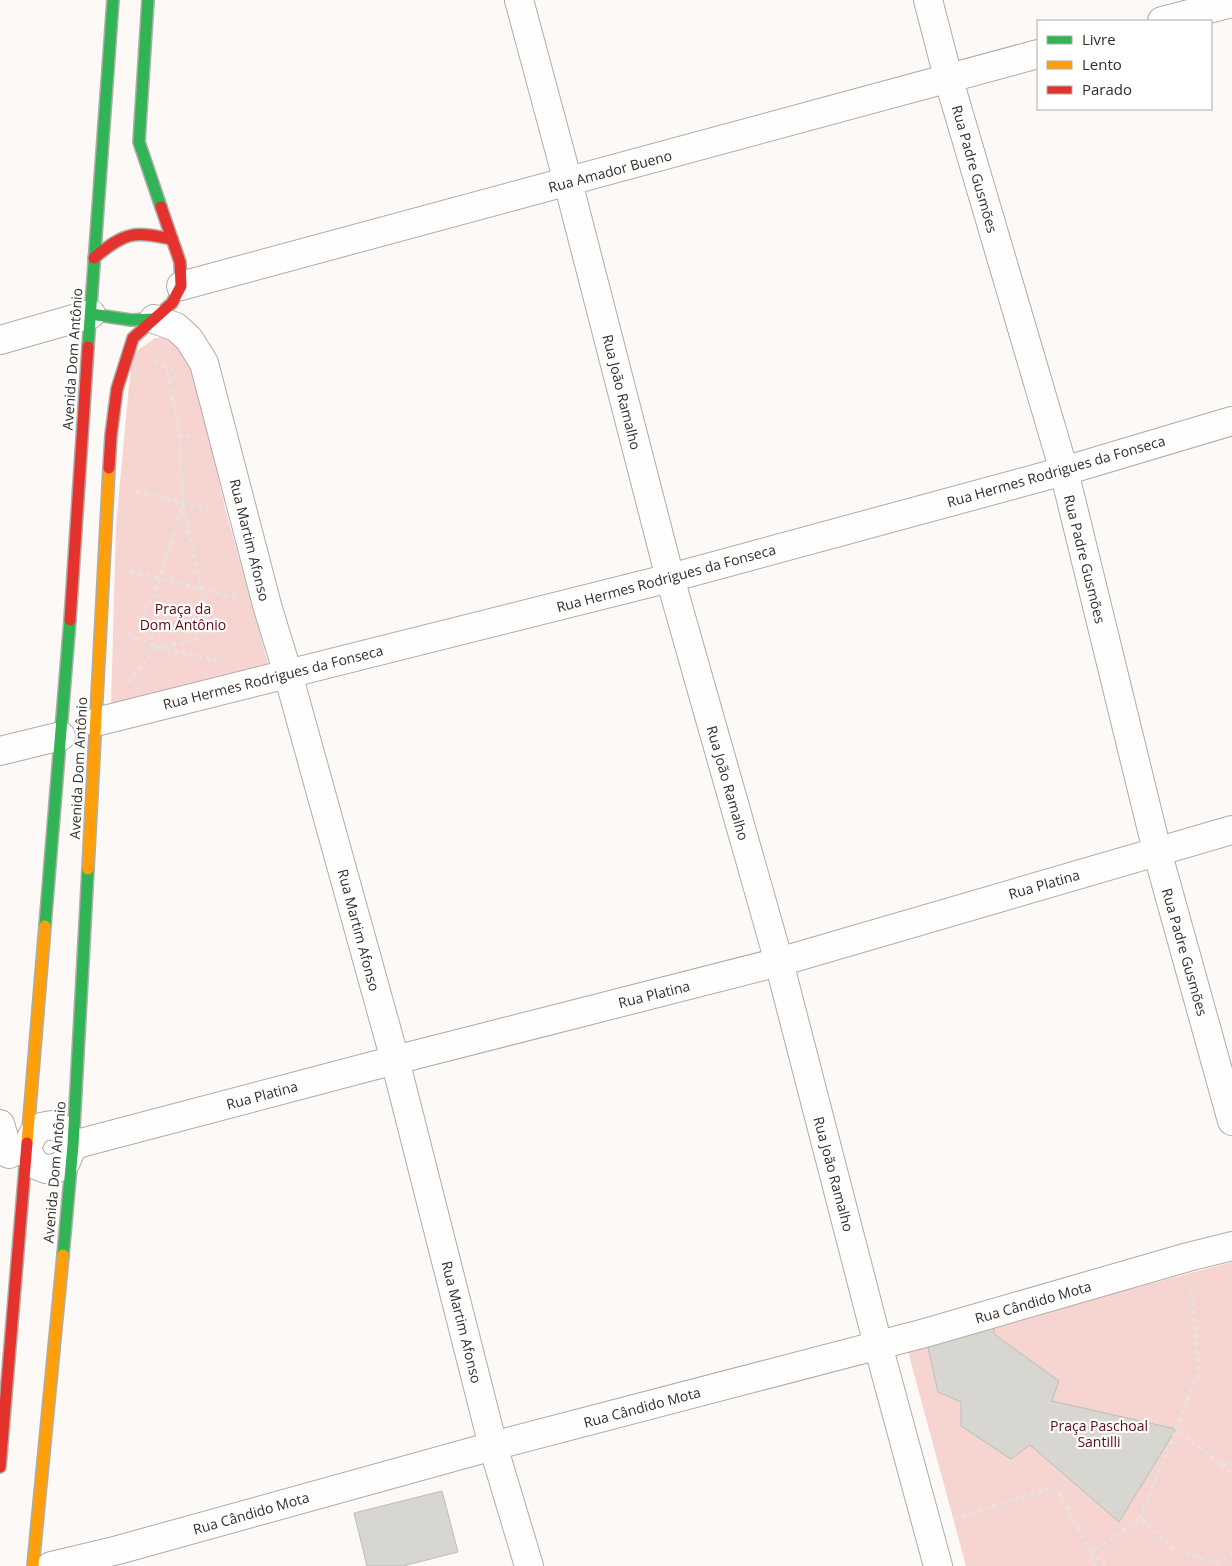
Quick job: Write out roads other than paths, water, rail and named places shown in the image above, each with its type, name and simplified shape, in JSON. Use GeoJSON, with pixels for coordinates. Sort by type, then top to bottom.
{"type":"FeatureCollection","features":[{"type":"Feature","properties":{"kind":"main road","name":"Avenida Dom Antônio"},"geometry":{"type":"LineString","coordinates":[[0,1467],[12,1153],[61,736],[91,314],[97,192],[113,0]]}},
{"type":"Feature","properties":{"kind":"main road"},"geometry":{"type":"LineString","coordinates":[[148,0],[139,142],[180,262],[181,286]]}},
{"type":"Feature","properties":{"kind":"main road"},"geometry":{"type":"LineString","coordinates":[[94,258],[114,241],[132,235],[152,235],[172,239]]}},
{"type":"Feature","properties":{"kind":"main road","name":"Avenida Dom Antônio"},"geometry":{"type":"LineString","coordinates":[[33,1566],[73,1145],[111,435],[117,389],[133,338],[172,303],[181,286]]}},
{"type":"Feature","properties":{"kind":"main road"},"geometry":{"type":"LineString","coordinates":[[91,314],[113,319],[154,319]]}},
{"type":"Feature","properties":{"kind":"street","name":"Rua João Ramalho"},"geometry":{"type":"LineString","coordinates":[[519,0],[670,578],[779,962],[878,1345],[938,1566]]}},
{"type":"Feature","properties":{"kind":"street","name":"Rua Padre Gusmões"},"geometry":{"type":"LineString","coordinates":[[928,0],[948,77],[1064,471],[1157,851],[1232,1121]]}},
{"type":"Feature","properties":{"kind":"street"},"geometry":{"type":"LineString","coordinates":[[1166,20],[1232,3]]}},
{"type":"Feature","properties":{"kind":"street","name":"Rua Amador Bueno"},"geometry":{"type":"LineString","coordinates":[[181,286],[1037,54]]}},
{"type":"Feature","properties":{"kind":"street"},"geometry":{"type":"LineString","coordinates":[[0,340],[91,314]]}},
{"type":"Feature","properties":{"kind":"street","name":"Rua Martim Afonso"},"geometry":{"type":"LineString","coordinates":[[154,319],[176,327],[189,339],[204,363],[267,605],[288,674],[395,1060],[493,1446],[529,1566]]}},
{"type":"Feature","properties":{"kind":"street","name":"Rua Hermes Rodrigues da Fonseca"},"geometry":{"type":"LineString","coordinates":[[96,722],[670,578],[1064,471],[1232,421]]}},
{"type":"Feature","properties":{"kind":"street"},"geometry":{"type":"LineString","coordinates":[[0,751],[61,736]]}},
{"type":"Feature","properties":{"kind":"street","name":"Rua Platina"},"geometry":{"type":"LineString","coordinates":[[73,1145],[779,962],[1232,830]]}},
{"type":"Feature","properties":{"kind":"street"},"geometry":{"type":"LineString","coordinates":[[0,1124],[12,1153],[41,1127],[52,1125],[64,1130],[73,1145]]}},
{"type":"Feature","properties":{"kind":"street","name":"Rua Cândido Mota"},"geometry":{"type":"LineString","coordinates":[[51,1566],[120,1558],[493,1446],[878,1345],[1232,1246]]}},
{"type":"Feature","properties":{"kind":"park label","name":"Praça da Dom Antônio"},"geometry":{"type":"Point","coordinates":[183,616]}},
{"type":"Feature","properties":{"kind":"park label","name":"Praça Paschoal Santilli"},"geometry":{"type":"Point","coordinates":[1099,1434]}}]}
